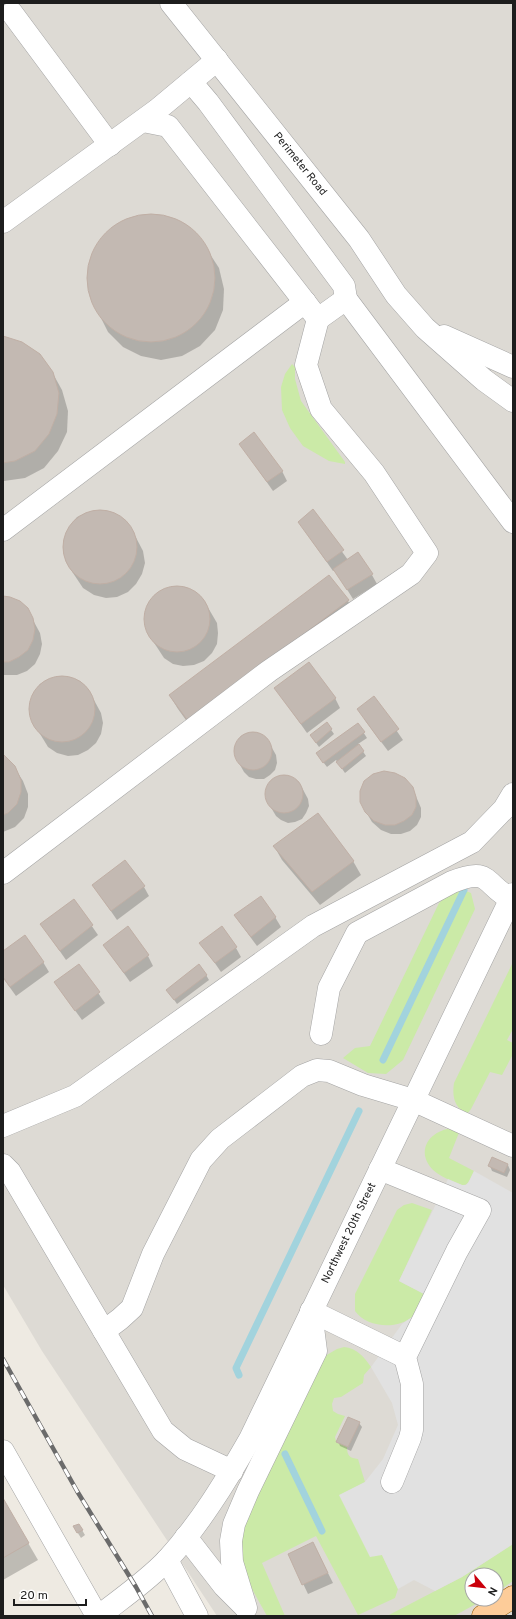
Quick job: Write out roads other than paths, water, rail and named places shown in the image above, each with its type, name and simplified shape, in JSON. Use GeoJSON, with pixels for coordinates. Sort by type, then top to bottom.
{"type":"FeatureCollection","features":[{"type":"Feature","properties":{"kind":"main road"},"geometry":{"type":"LineString","coordinates":[[483,1616],[513,1597]]}},
{"type":"Feature","properties":{"kind":"street","name":"Perimeter Road"},"geometry":{"type":"LineString","coordinates":[[171,3],[359,240],[396,295],[425,328],[484,380],[513,401]]}},
{"type":"Feature","properties":{"kind":"street"},"geometry":{"type":"LineString","coordinates":[[13,12],[110,145]]}},
{"type":"Feature","properties":{"kind":"street"},"geometry":{"type":"LineString","coordinates":[[3,222],[143,121],[217,60]]}},
{"type":"Feature","properties":{"kind":"street"},"geometry":{"type":"LineString","coordinates":[[191,82],[208,102],[344,286],[346,299],[513,522]]}},
{"type":"Feature","properties":{"kind":"street"},"geometry":{"type":"LineString","coordinates":[[3,873],[269,671],[411,574],[427,553],[374,473],[321,409],[306,365],[312,310],[168,126],[143,121]]}},
{"type":"Feature","properties":{"kind":"street"},"geometry":{"type":"LineString","coordinates":[[3,530],[312,310],[346,299]]}},
{"type":"Feature","properties":{"kind":"street","name":"Perimeter Road"},"geometry":{"type":"LineString","coordinates":[[425,328],[513,367]]}},
{"type":"Feature","properties":{"kind":"street"},"geometry":{"type":"LineString","coordinates":[[3,1126],[75,1096],[313,926],[472,842],[504,809],[513,794]]}},
{"type":"Feature","properties":{"kind":"street"},"geometry":{"type":"LineString","coordinates":[[321,1034],[329,988],[357,933],[452,882],[468,876],[481,875],[512,898]]}},
{"type":"Feature","properties":{"kind":"street","name":"Northwest 20th Street"},"geometry":{"type":"LineString","coordinates":[[98,1616],[136,1587],[166,1560],[186,1537],[214,1499],[232,1471],[250,1439],[512,898]]}},
{"type":"Feature","properties":{"kind":"street"},"geometry":{"type":"LineString","coordinates":[[104,1331],[132,1308],[153,1254],[201,1160],[220,1139],[302,1076],[317,1070],[329,1071],[363,1085],[413,1100],[513,1146]]}},
{"type":"Feature","properties":{"kind":"street"},"geometry":{"type":"LineString","coordinates":[[3,1165],[10,1172],[162,1431],[185,1449],[232,1471]]}},
{"type":"Feature","properties":{"kind":"street"},"geometry":{"type":"LineString","coordinates":[[380,1169],[480,1210],[457,1251],[405,1357],[412,1384],[410,1438],[392,1482]]}},
{"type":"Feature","properties":{"kind":"street"},"geometry":{"type":"LineString","coordinates":[[311,1312],[405,1357]]}},
{"type":"Feature","properties":{"kind":"street"},"geometry":{"type":"LineString","coordinates":[[248,1612],[232,1562],[231,1541],[234,1524],[245,1497],[316,1351],[311,1312]]}},
{"type":"Feature","properties":{"kind":"street"},"geometry":{"type":"LineString","coordinates":[[3,1451],[98,1616]]}},
{"type":"Feature","properties":{"kind":"street"},"geometry":{"type":"LineString","coordinates":[[186,1537],[224,1586],[248,1612]]}},
{"type":"Feature","properties":{"kind":"street"},"geometry":{"type":"LineString","coordinates":[[166,1560],[197,1616]]}},
{"type":"Feature","properties":{"kind":"waterway"},"geometry":{"type":"LineString","coordinates":[[383,1060],[464,890]]}},
{"type":"Feature","properties":{"kind":"waterway"},"geometry":{"type":"LineString","coordinates":[[239,1375],[236,1368],[359,1111]]}},
{"type":"Feature","properties":{"kind":"waterway"},"geometry":{"type":"LineString","coordinates":[[285,1454],[322,1531]]}},
{"type":"Feature","properties":{"kind":"railway"},"geometry":{"type":"LineString","coordinates":[[3,1359],[77,1491],[136,1587],[152,1616]]}}]}
